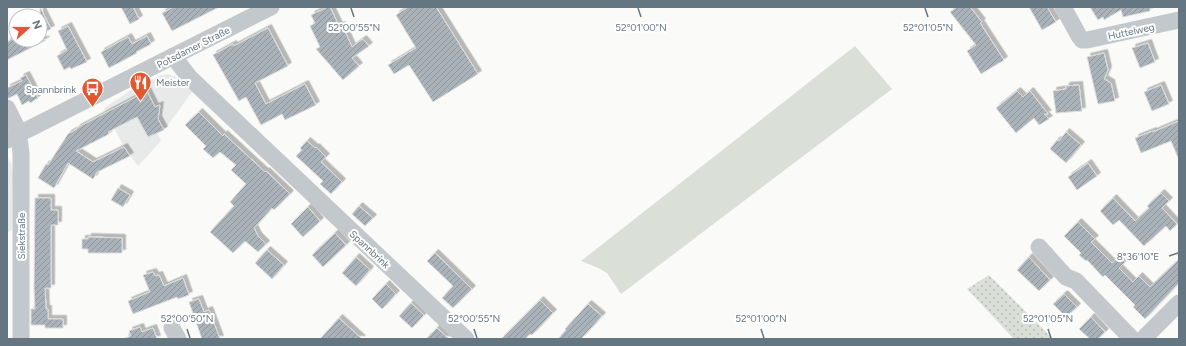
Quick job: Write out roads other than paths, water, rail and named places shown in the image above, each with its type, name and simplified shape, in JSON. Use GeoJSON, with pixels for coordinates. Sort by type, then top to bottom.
{"type":"FeatureCollection","features":[{"type":"Feature","properties":{"kind":"street","name":"Potsdamer Straße"},"geometry":{"type":"LineString","coordinates":[[13,137],[271,7]]}},
{"type":"Feature","properties":{"kind":"street","name":"Huttelweg"},"geometry":{"type":"LineString","coordinates":[[1064,7],[1082,40],[1179,20]]}},
{"type":"Feature","properties":{"kind":"street","name":"Spannbrink"},"geometry":{"type":"LineString","coordinates":[[173,56],[190,78],[466,339]]}},
{"type":"Feature","properties":{"kind":"street","name":"Siekstraße"},"geometry":{"type":"LineString","coordinates":[[7,108],[16,126],[13,137],[21,161],[21,339]]}},
{"type":"Feature","properties":{"kind":"street"},"geometry":{"type":"LineString","coordinates":[[1039,247],[1066,277],[1076,281],[1132,339]]}},
{"type":"Feature","properties":{"kind":"street"},"geometry":{"type":"LineString","coordinates":[[1143,339],[1179,303]]}},
{"type":"Feature","properties":{"kind":"place","name":"Meister"},"geometry":{"type":"Point","coordinates":[141,102]}},
{"type":"Feature","properties":{"kind":"place","name":"Spannbrink"},"geometry":{"type":"Point","coordinates":[92,108]}}]}
